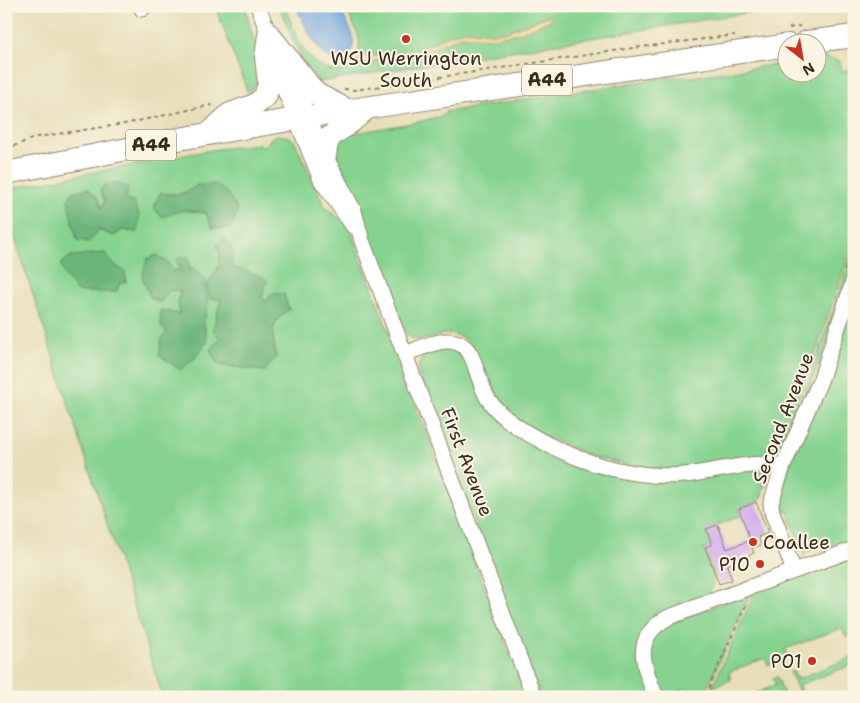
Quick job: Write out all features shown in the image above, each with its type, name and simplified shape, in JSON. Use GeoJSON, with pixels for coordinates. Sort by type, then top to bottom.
{"type":"FeatureCollection","features":[{"type":"Feature","properties":{"kind":"highway"},"geometry":{"type":"LineString","coordinates":[[269,35],[316,94],[345,100]]}},
{"type":"Feature","properties":{"kind":"highway"},"geometry":{"type":"LineString","coordinates":[[210,134],[230,114],[255,105],[265,97],[269,84],[266,57],[269,35]]}},
{"type":"Feature","properties":{"kind":"highway"},"geometry":{"type":"LineString","coordinates":[[828,35],[854,36]]}},
{"type":"Feature","properties":{"kind":"highway","name":"A44"},"geometry":{"type":"LineString","coordinates":[[6,173],[302,118],[345,100],[370,106],[778,38]]}},
{"type":"Feature","properties":{"kind":"highway"},"geometry":{"type":"LineString","coordinates":[[325,156],[327,141],[332,134],[370,106]]}},
{"type":"Feature","properties":{"kind":"street","name":"First Avenue"},"geometry":{"type":"LineString","coordinates":[[258,6],[286,80],[285,91],[325,156],[354,211],[362,241],[534,697]]}},
{"type":"Feature","properties":{"kind":"street","name":"First Avenue"},"geometry":{"type":"LineString","coordinates":[[302,118],[321,180],[362,241]]}},
{"type":"Feature","properties":{"kind":"street","name":"Second Avenue"},"geometry":{"type":"LineString","coordinates":[[794,571],[772,512],[772,503],[783,466],[820,381],[854,279]]}},
{"type":"Feature","properties":{"kind":"street"},"geometry":{"type":"LineString","coordinates":[[405,354],[437,342],[448,340],[459,343],[467,348],[489,401],[509,421],[546,443],[579,458],[615,469],[684,475],[740,466],[765,464],[783,466]]}},
{"type":"Feature","properties":{"kind":"street"},"geometry":{"type":"LineString","coordinates":[[656,697],[645,670],[642,654],[644,644],[652,629],[669,617],[854,549]]}},
{"type":"Feature","properties":{"kind":"path"},"geometry":{"type":"LineString","coordinates":[[345,100],[355,90],[633,48],[741,34]]}},
{"type":"Feature","properties":{"kind":"path"},"geometry":{"type":"LineString","coordinates":[[6,149],[37,137],[124,124],[220,103]]}},
{"type":"Feature","properties":{"kind":"path"},"geometry":{"type":"LineString","coordinates":[[708,697],[710,684],[755,585]]}},
{"type":"Feature","properties":{"kind":"green space"},"geometry":{"type":"Polygon","coordinates":[[[215,6],[245,6],[258,56],[261,86],[257,84],[248,93],[215,6]]]}},
{"type":"Feature","properties":{"kind":"green space","name":"WSU Werrington South"},"geometry":{"type":"Polygon","coordinates":[[[279,6],[286,6],[297,38],[310,57],[327,69],[338,71],[350,68],[358,61],[364,63],[420,54],[461,36],[505,36],[522,32],[548,16],[505,32],[491,33],[470,30],[441,38],[426,47],[402,53],[366,56],[359,55],[357,32],[345,6],[789,6],[319,82],[296,46],[279,6]]]}},
{"type":"Feature","properties":{"kind":"green space"},"geometry":{"type":"Polygon","coordinates":[[[828,58],[840,61],[842,71],[854,69],[854,240],[811,365],[784,435],[773,456],[770,458],[673,470],[629,466],[591,456],[542,435],[508,412],[493,396],[469,342],[449,334],[424,339],[416,339],[409,336],[401,327],[340,160],[335,153],[334,142],[352,131],[356,133],[423,121],[445,115],[445,112],[670,77],[691,77],[778,64],[778,82],[828,82],[828,58]]]}},
{"type":"Feature","properties":{"kind":"green space"},"geometry":{"type":"Polygon","coordinates":[[[277,135],[290,137],[295,142],[325,207],[345,223],[351,232],[526,697],[163,697],[6,211],[6,189],[211,150],[257,144],[265,146],[271,138],[277,135]],[[197,185],[180,194],[160,193],[163,216],[183,210],[206,213],[197,185]],[[105,201],[100,209],[69,210],[77,240],[99,230],[114,236],[122,230],[138,232],[105,201]],[[105,253],[95,255],[99,291],[116,292],[120,283],[126,282],[125,272],[113,264],[105,253]],[[221,255],[217,270],[207,285],[221,299],[213,329],[220,339],[210,349],[218,365],[265,371],[276,357],[272,329],[280,315],[230,266],[233,256],[221,255]],[[181,268],[173,272],[170,290],[181,290],[178,300],[179,314],[160,311],[168,333],[162,338],[207,342],[204,322],[208,302],[198,272],[190,268],[181,268]]]}},
{"type":"Feature","properties":{"kind":"green space"},"geometry":{"type":"Polygon","coordinates":[[[117,182],[128,188],[126,200],[134,202],[139,215],[138,232],[122,230],[114,236],[99,230],[89,242],[77,240],[68,199],[73,192],[88,188],[98,198],[101,208],[105,201],[100,191],[105,184],[117,182]]]}},
{"type":"Feature","properties":{"kind":"green space"},"geometry":{"type":"Polygon","coordinates":[[[216,184],[228,194],[238,211],[231,229],[212,228],[206,213],[183,210],[162,217],[154,208],[160,193],[177,195],[190,191],[197,185],[216,184]]]}},
{"type":"Feature","properties":{"kind":"green space"},"geometry":{"type":"Polygon","coordinates":[[[224,238],[232,251],[231,266],[267,280],[262,297],[267,302],[271,294],[284,294],[289,310],[282,315],[275,325],[273,336],[276,357],[265,371],[218,365],[210,349],[220,339],[213,329],[221,300],[210,298],[207,285],[220,261],[217,245],[224,238]]]}},
{"type":"Feature","properties":{"kind":"green space"},"geometry":{"type":"Polygon","coordinates":[[[854,248],[854,264],[831,334],[785,450],[778,454],[787,437],[811,375],[854,248]]]}},
{"type":"Feature","properties":{"kind":"green space"},"geometry":{"type":"Polygon","coordinates":[[[105,253],[113,264],[125,272],[126,282],[120,283],[116,292],[77,292],[65,276],[61,264],[71,256],[105,253]]]}},
{"type":"Feature","properties":{"kind":"green space"},"geometry":{"type":"Polygon","coordinates":[[[157,255],[169,264],[174,272],[180,268],[176,260],[180,256],[189,257],[190,268],[198,272],[205,280],[208,302],[204,322],[207,342],[195,358],[180,370],[159,355],[162,338],[167,333],[161,326],[160,310],[179,314],[178,300],[181,291],[170,290],[160,303],[151,298],[142,278],[147,259],[157,255]]]}},
{"type":"Feature","properties":{"kind":"green space"},"geometry":{"type":"Polygon","coordinates":[[[854,293],[854,545],[830,554],[821,546],[805,553],[805,558],[787,510],[778,513],[777,501],[854,293]]]}},
{"type":"Feature","properties":{"kind":"green space"},"geometry":{"type":"Polygon","coordinates":[[[443,347],[459,350],[465,356],[485,402],[595,468],[769,471],[760,501],[739,509],[741,516],[706,529],[712,545],[704,548],[715,577],[708,598],[648,629],[652,697],[540,697],[418,372],[418,366],[425,355],[443,347]]]}},
{"type":"Feature","properties":{"kind":"green space"},"geometry":{"type":"Polygon","coordinates":[[[854,553],[854,634],[846,637],[842,628],[785,649],[788,657],[768,665],[765,658],[729,672],[731,680],[712,687],[756,589],[821,570],[854,553]]]}},
{"type":"Feature","properties":{"kind":"green space"},"geometry":{"type":"Polygon","coordinates":[[[751,591],[707,689],[690,695],[687,688],[662,696],[646,660],[655,630],[751,591]]]}},
{"type":"Feature","properties":{"kind":"green space"},"geometry":{"type":"Polygon","coordinates":[[[854,657],[854,664],[799,685],[801,692],[799,693],[790,672],[793,671],[797,679],[854,657]]]}},
{"type":"Feature","properties":{"kind":"green space"},"geometry":{"type":"Polygon","coordinates":[[[777,676],[785,697],[780,697],[779,693],[770,697],[747,697],[776,685],[773,678],[777,676]]]}},
{"type":"Feature","properties":{"kind":"sand"},"geometry":{"type":"Polygon","coordinates":[[[548,16],[553,19],[522,32],[493,38],[461,36],[420,54],[364,63],[358,61],[359,55],[388,55],[426,47],[441,38],[464,30],[491,33],[505,32],[548,16]]]}},
{"type":"Feature","properties":{"kind":"water"},"geometry":{"type":"Polygon","coordinates":[[[296,6],[338,6],[352,32],[352,52],[348,59],[336,61],[323,53],[312,38],[296,6]]]}},
{"type":"Feature","properties":{"kind":"building"},"geometry":{"type":"Polygon","coordinates":[[[756,502],[768,533],[758,537],[761,545],[753,548],[739,509],[756,502]]]}},
{"type":"Feature","properties":{"kind":"building","name":"Coallee"},"geometry":{"type":"Polygon","coordinates":[[[718,525],[727,549],[749,541],[754,553],[727,565],[732,580],[719,584],[705,547],[712,545],[706,529],[718,525]]]}},
{"type":"Feature","properties":{"kind":"place","name":"WSU Werrington South"},"geometry":{"type":"Point","coordinates":[406,39]}},
{"type":"Feature","properties":{"kind":"place","name":"Coallee"},"geometry":{"type":"Point","coordinates":[753,542]}},
{"type":"Feature","properties":{"kind":"place","name":"P10"},"geometry":{"type":"Point","coordinates":[760,564]}},
{"type":"Feature","properties":{"kind":"place","name":"P01"},"geometry":{"type":"Point","coordinates":[812,661]}}]}
